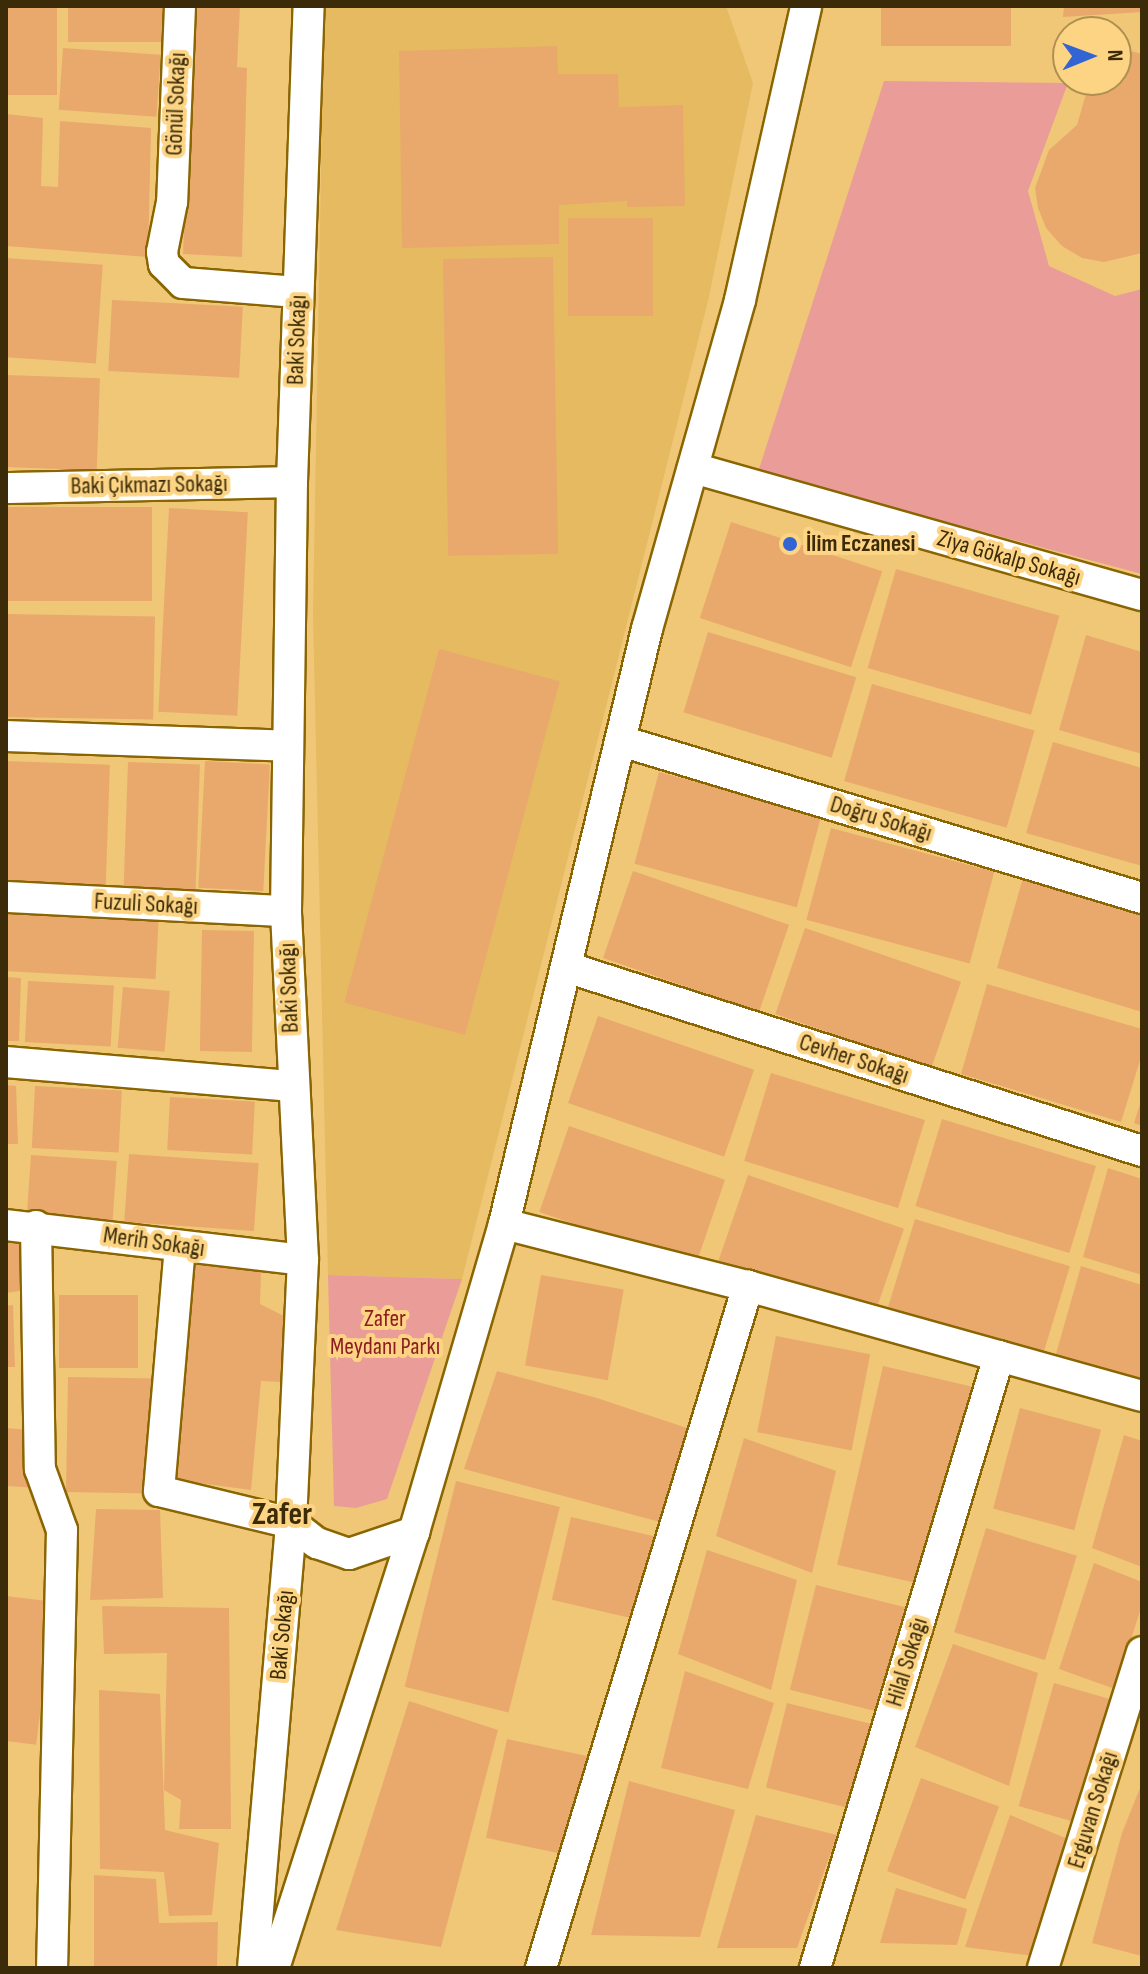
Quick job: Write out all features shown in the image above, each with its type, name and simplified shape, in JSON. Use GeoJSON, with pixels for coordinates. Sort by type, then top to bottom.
{"type":"FeatureCollection","features":[{"type":"Feature","properties":{"kind":"street","name":"Gönül Sokağı"},"geometry":{"type":"LineString","coordinates":[[180,6],[172,202],[162,252],[164,264],[183,283],[298,292]]}},
{"type":"Feature","properties":{"kind":"street","name":"Baki Sokağı"},"geometry":{"type":"LineString","coordinates":[[253,1968],[291,1523],[303,1260],[286,911],[292,482],[309,6]]}},
{"type":"Feature","properties":{"kind":"street"},"geometry":{"type":"LineString","coordinates":[[274,1968],[414,1532],[504,1224],[647,629],[740,300],[806,6]]}},
{"type":"Feature","properties":{"kind":"street","name":"Ziya Gökalp Sokağı"},"geometry":{"type":"LineString","coordinates":[[693,468],[1142,595]]}},
{"type":"Feature","properties":{"kind":"street","name":"Baki Çıkmazı Sokağı"},"geometry":{"type":"LineString","coordinates":[[6,488],[292,482]]}},
{"type":"Feature","properties":{"kind":"street"},"geometry":{"type":"LineString","coordinates":[[6,736],[288,746]]}},
{"type":"Feature","properties":{"kind":"street","name":"Doğru Sokağı"},"geometry":{"type":"LineString","coordinates":[[621,741],[1142,898]]}},
{"type":"Feature","properties":{"kind":"street","name":"Fuzuli Sokağı"},"geometry":{"type":"LineString","coordinates":[[6,897],[286,911]]}},
{"type":"Feature","properties":{"kind":"street","name":"Cevher Sokağı"},"geometry":{"type":"LineString","coordinates":[[566,967],[1142,1151]]}},
{"type":"Feature","properties":{"kind":"street"},"geometry":{"type":"LineString","coordinates":[[6,1062],[293,1086]]}},
{"type":"Feature","properties":{"kind":"street"},"geometry":{"type":"LineString","coordinates":[[504,1224],[748,1286],[1142,1396]]}},
{"type":"Feature","properties":{"kind":"street","name":"Merih Sokağı"},"geometry":{"type":"LineString","coordinates":[[6,1225],[36,1226],[303,1260]]}},
{"type":"Feature","properties":{"kind":"street"},"geometry":{"type":"LineString","coordinates":[[36,1226],[40,1469],[62,1530],[52,1968]]}},
{"type":"Feature","properties":{"kind":"street"},"geometry":{"type":"LineString","coordinates":[[180,1246],[159,1491],[291,1523],[317,1543],[349,1554],[414,1532]]}},
{"type":"Feature","properties":{"kind":"street"},"geometry":{"type":"LineString","coordinates":[[541,1968],[748,1286]]}},
{"type":"Feature","properties":{"kind":"street","name":"Hilal Sokağı"},"geometry":{"type":"LineString","coordinates":[[815,1968],[999,1356]]}},
{"type":"Feature","properties":{"kind":"street","name":"Erguvan Sokağı"},"geometry":{"type":"LineString","coordinates":[[1043,1968],[1142,1652]]}},
{"type":"Feature","properties":{"kind":"shaded area"},"geometry":{"type":"Polygon","coordinates":[[[324,6],[726,6],[753,83],[708,301],[462,1279],[328,1275],[313,613],[324,6]]]}},
{"type":"Feature","properties":{"kind":"green space"},"geometry":{"type":"Polygon","coordinates":[[[884,81],[1052,83],[1052,96],[1063,96],[1028,191],[1049,266],[1115,296],[1142,289],[1142,574],[758,472],[884,81]]]}},
{"type":"Feature","properties":{"kind":"green space","name":"Zafer Meydanı Parkı"},"geometry":{"type":"Polygon","coordinates":[[[328,1275],[462,1279],[387,1499],[356,1508],[334,1506],[328,1275]]]}},
{"type":"Feature","properties":{"kind":"building"},"geometry":{"type":"Polygon","coordinates":[[[6,6],[57,6],[57,95],[6,95],[6,6]]]}},
{"type":"Feature","properties":{"kind":"building"},"geometry":{"type":"Polygon","coordinates":[[[68,6],[166,6],[166,42],[68,42],[68,6]]]}},
{"type":"Feature","properties":{"kind":"building"},"geometry":{"type":"Polygon","coordinates":[[[192,6],[240,6],[237,67],[247,68],[242,257],[183,254],[192,6]]]}},
{"type":"Feature","properties":{"kind":"building"},"geometry":{"type":"Polygon","coordinates":[[[881,6],[1011,6],[1011,46],[881,46],[881,6]]]}},
{"type":"Feature","properties":{"kind":"building"},"geometry":{"type":"Polygon","coordinates":[[[1064,6],[1142,6],[1142,12],[1063,16],[1064,6]]]}},
{"type":"Feature","properties":{"kind":"building"},"geometry":{"type":"Polygon","coordinates":[[[557,46],[558,74],[618,74],[619,107],[683,105],[685,206],[627,207],[627,201],[559,205],[559,244],[402,248],[399,51],[557,46]]]}},
{"type":"Feature","properties":{"kind":"building"},"geometry":{"type":"Polygon","coordinates":[[[63,48],[161,55],[156,117],[59,110],[63,48]]]}},
{"type":"Feature","properties":{"kind":"building"},"geometry":{"type":"Polygon","coordinates":[[[1132,51],[1142,54],[1142,253],[1104,262],[1082,258],[1062,246],[1046,228],[1038,208],[1035,188],[1049,150],[1077,125],[1085,96],[1132,96],[1132,51]]]}},
{"type":"Feature","properties":{"kind":"building"},"geometry":{"type":"Polygon","coordinates":[[[6,114],[43,118],[41,186],[58,187],[60,121],[151,128],[148,257],[6,246],[6,114]]]}},
{"type":"Feature","properties":{"kind":"building"},"geometry":{"type":"Polygon","coordinates":[[[568,218],[653,218],[653,316],[568,316],[568,218]]]}},
{"type":"Feature","properties":{"kind":"building"},"geometry":{"type":"Polygon","coordinates":[[[553,257],[558,554],[448,556],[443,259],[553,257]]]}},
{"type":"Feature","properties":{"kind":"building"},"geometry":{"type":"Polygon","coordinates":[[[6,258],[103,265],[96,364],[6,357],[6,258]]]}},
{"type":"Feature","properties":{"kind":"building"},"geometry":{"type":"Polygon","coordinates":[[[112,300],[243,307],[239,378],[108,371],[112,300]]]}},
{"type":"Feature","properties":{"kind":"building"},"geometry":{"type":"Polygon","coordinates":[[[6,375],[100,378],[97,470],[6,467],[6,375]]]}},
{"type":"Feature","properties":{"kind":"building"},"geometry":{"type":"Polygon","coordinates":[[[6,507],[152,507],[152,601],[6,601],[6,507]]]}},
{"type":"Feature","properties":{"kind":"building"},"geometry":{"type":"Polygon","coordinates":[[[169,508],[248,512],[237,716],[158,712],[169,508]]]}},
{"type":"Feature","properties":{"kind":"building"},"geometry":{"type":"Polygon","coordinates":[[[731,522],[882,571],[851,667],[700,618],[731,522]]]}},
{"type":"Feature","properties":{"kind":"building"},"geometry":{"type":"Polygon","coordinates":[[[896,569],[1059,616],[1031,715],[868,668],[896,569]]]}},
{"type":"Feature","properties":{"kind":"building"},"geometry":{"type":"Polygon","coordinates":[[[6,614],[155,617],[153,720],[6,717],[6,614]]]}},
{"type":"Feature","properties":{"kind":"building"},"geometry":{"type":"Polygon","coordinates":[[[708,632],[856,677],[832,758],[683,712],[708,632]]]}},
{"type":"Feature","properties":{"kind":"building"},"geometry":{"type":"Polygon","coordinates":[[[1086,635],[1142,652],[1142,754],[1059,730],[1086,635]]]}},
{"type":"Feature","properties":{"kind":"building"},"geometry":{"type":"Polygon","coordinates":[[[439,649],[560,681],[465,1035],[344,1003],[439,649]]]}},
{"type":"Feature","properties":{"kind":"building"},"geometry":{"type":"Polygon","coordinates":[[[872,684],[1034,731],[1007,828],[844,781],[872,684]]]}},
{"type":"Feature","properties":{"kind":"building"},"geometry":{"type":"Polygon","coordinates":[[[1053,742],[1142,768],[1142,866],[1026,833],[1053,742]]]}},
{"type":"Feature","properties":{"kind":"building"},"geometry":{"type":"Polygon","coordinates":[[[6,761],[110,765],[106,886],[6,882],[6,761]]]}},
{"type":"Feature","properties":{"kind":"building"},"geometry":{"type":"Polygon","coordinates":[[[205,761],[270,764],[263,891],[198,888],[205,761]]]}},
{"type":"Feature","properties":{"kind":"building"},"geometry":{"type":"Polygon","coordinates":[[[128,762],[200,765],[196,890],[124,888],[128,762]]]}},
{"type":"Feature","properties":{"kind":"building"},"geometry":{"type":"Polygon","coordinates":[[[659,772],[821,815],[797,907],[634,864],[659,772]]]}},
{"type":"Feature","properties":{"kind":"building"},"geometry":{"type":"Polygon","coordinates":[[[831,828],[994,872],[970,964],[806,920],[831,828]]]}},
{"type":"Feature","properties":{"kind":"building"},"geometry":{"type":"Polygon","coordinates":[[[633,871],[789,925],[759,1012],[603,958],[633,871]]]}},
{"type":"Feature","properties":{"kind":"building"},"geometry":{"type":"Polygon","coordinates":[[[1023,878],[1142,913],[1142,1012],[997,968],[1023,878]]]}},
{"type":"Feature","properties":{"kind":"building"},"geometry":{"type":"Polygon","coordinates":[[[6,908],[159,916],[155,979],[6,971],[6,908]]]}},
{"type":"Feature","properties":{"kind":"building"},"geometry":{"type":"Polygon","coordinates":[[[805,928],[961,982],[931,1068],[775,1014],[805,928]]]}},
{"type":"Feature","properties":{"kind":"building"},"geometry":{"type":"Polygon","coordinates":[[[202,930],[254,931],[252,1052],[200,1051],[202,930]]]}},
{"type":"Feature","properties":{"kind":"building"},"geometry":{"type":"Polygon","coordinates":[[[6,977],[21,978],[19,1041],[6,1041],[6,977]]]}},
{"type":"Feature","properties":{"kind":"building"},"geometry":{"type":"Polygon","coordinates":[[[28,981],[114,986],[111,1046],[25,1042],[28,981]]]}},
{"type":"Feature","properties":{"kind":"building"},"geometry":{"type":"Polygon","coordinates":[[[987,984],[1142,1029],[1142,1054],[1121,1122],[961,1074],[987,984]]]}},
{"type":"Feature","properties":{"kind":"building"},"geometry":{"type":"Polygon","coordinates":[[[123,987],[170,991],[165,1052],[118,1048],[123,987]]]}},
{"type":"Feature","properties":{"kind":"building"},"geometry":{"type":"Polygon","coordinates":[[[598,1016],[754,1070],[724,1157],[568,1103],[598,1016]]]}},
{"type":"Feature","properties":{"kind":"building"},"geometry":{"type":"Polygon","coordinates":[[[771,1073],[925,1120],[898,1208],[744,1161],[771,1073]]]}},
{"type":"Feature","properties":{"kind":"building"},"geometry":{"type":"Polygon","coordinates":[[[6,1085],[16,1086],[18,1144],[6,1144],[6,1085]]]}},
{"type":"Feature","properties":{"kind":"building"},"geometry":{"type":"Polygon","coordinates":[[[35,1086],[122,1091],[119,1152],[32,1148],[35,1086]]]}},
{"type":"Feature","properties":{"kind":"building"},"geometry":{"type":"Polygon","coordinates":[[[170,1097],[255,1101],[252,1154],[167,1150],[170,1097]]]}},
{"type":"Feature","properties":{"kind":"building"},"geometry":{"type":"Polygon","coordinates":[[[1142,1101],[1142,1126],[1134,1123],[1142,1101]]]}},
{"type":"Feature","properties":{"kind":"building"},"geometry":{"type":"Polygon","coordinates":[[[942,1119],[1096,1166],[1069,1253],[915,1206],[942,1119]]]}},
{"type":"Feature","properties":{"kind":"building"},"geometry":{"type":"Polygon","coordinates":[[[569,1126],[725,1180],[695,1266],[539,1212],[569,1126]]]}},
{"type":"Feature","properties":{"kind":"building"},"geometry":{"type":"Polygon","coordinates":[[[129,1154],[259,1163],[254,1231],[124,1222],[129,1154]]]}},
{"type":"Feature","properties":{"kind":"building"},"geometry":{"type":"Polygon","coordinates":[[[31,1155],[117,1161],[113,1221],[27,1215],[31,1155]]]}},
{"type":"Feature","properties":{"kind":"building"},"geometry":{"type":"Polygon","coordinates":[[[1108,1168],[1142,1179],[1142,1275],[1083,1257],[1108,1168]]]}},
{"type":"Feature","properties":{"kind":"building"},"geometry":{"type":"Polygon","coordinates":[[[748,1175],[904,1229],[874,1315],[718,1261],[748,1175]]]}},
{"type":"Feature","properties":{"kind":"building"},"geometry":{"type":"Polygon","coordinates":[[[915,1219],[1070,1266],[1043,1354],[888,1307],[915,1219]]]}},
{"type":"Feature","properties":{"kind":"building"},"geometry":{"type":"Polygon","coordinates":[[[28,1240],[26,1290],[6,1293],[6,1241],[28,1240]]]}},
{"type":"Feature","properties":{"kind":"building"},"geometry":{"type":"Polygon","coordinates":[[[187,1261],[261,1270],[260,1304],[284,1316],[281,1382],[261,1381],[251,1490],[169,1479],[187,1261]]]}},
{"type":"Feature","properties":{"kind":"building"},"geometry":{"type":"Polygon","coordinates":[[[1081,1266],[1142,1285],[1142,1380],[1056,1354],[1081,1266]]]}},
{"type":"Feature","properties":{"kind":"building"},"geometry":{"type":"Polygon","coordinates":[[[541,1275],[624,1290],[608,1380],[525,1366],[541,1275]]]}},
{"type":"Feature","properties":{"kind":"building"},"geometry":{"type":"Polygon","coordinates":[[[59,1295],[138,1295],[138,1368],[59,1368],[59,1295]]]}},
{"type":"Feature","properties":{"kind":"building"},"geometry":{"type":"Polygon","coordinates":[[[13,1305],[15,1367],[6,1367],[6,1306],[13,1305]]]}},
{"type":"Feature","properties":{"kind":"building"},"geometry":{"type":"Polygon","coordinates":[[[776,1336],[870,1354],[852,1451],[757,1432],[776,1336]]]}},
{"type":"Feature","properties":{"kind":"building"},"geometry":{"type":"Polygon","coordinates":[[[883,1366],[974,1387],[928,1586],[837,1565],[883,1366]]]}},
{"type":"Feature","properties":{"kind":"building"},"geometry":{"type":"Polygon","coordinates":[[[497,1371],[597,1398],[687,1428],[660,1522],[464,1469],[497,1371]]]}},
{"type":"Feature","properties":{"kind":"building"},"geometry":{"type":"Polygon","coordinates":[[[68,1377],[155,1379],[153,1494],[66,1492],[68,1377]]]}},
{"type":"Feature","properties":{"kind":"building"},"geometry":{"type":"Polygon","coordinates":[[[1020,1408],[1101,1430],[1074,1530],[993,1508],[1020,1408]]]}},
{"type":"Feature","properties":{"kind":"building"},"geometry":{"type":"Polygon","coordinates":[[[6,1428],[29,1430],[40,1488],[6,1486],[6,1428]]]}},
{"type":"Feature","properties":{"kind":"building"},"geometry":{"type":"Polygon","coordinates":[[[1124,1435],[1142,1441],[1142,1567],[1092,1548],[1124,1435]]]}},
{"type":"Feature","properties":{"kind":"building"},"geometry":{"type":"Polygon","coordinates":[[[744,1438],[836,1471],[812,1573],[716,1536],[744,1438]]]}},
{"type":"Feature","properties":{"kind":"building"},"geometry":{"type":"Polygon","coordinates":[[[456,1481],[560,1507],[509,1713],[405,1687],[456,1481]]]}},
{"type":"Feature","properties":{"kind":"building"},"geometry":{"type":"Polygon","coordinates":[[[96,1509],[160,1510],[163,1598],[90,1600],[96,1509]]]}},
{"type":"Feature","properties":{"kind":"building"},"geometry":{"type":"Polygon","coordinates":[[[571,1517],[663,1538],[643,1621],[552,1600],[571,1517]]]}},
{"type":"Feature","properties":{"kind":"building"},"geometry":{"type":"Polygon","coordinates":[[[986,1528],[1077,1556],[1045,1660],[954,1632],[986,1528]]]}},
{"type":"Feature","properties":{"kind":"building"},"geometry":{"type":"Polygon","coordinates":[[[707,1550],[797,1580],[771,1690],[678,1654],[707,1550]]]}},
{"type":"Feature","properties":{"kind":"building"},"geometry":{"type":"Polygon","coordinates":[[[1094,1563],[1142,1582],[1142,1605],[1115,1689],[1059,1669],[1094,1563]]]}},
{"type":"Feature","properties":{"kind":"building"},"geometry":{"type":"Polygon","coordinates":[[[816,1585],[906,1607],[880,1712],[790,1690],[816,1585]]]}},
{"type":"Feature","properties":{"kind":"building"},"geometry":{"type":"Polygon","coordinates":[[[6,1596],[54,1602],[36,1745],[6,1741],[6,1596]]]}},
{"type":"Feature","properties":{"kind":"building"},"geometry":{"type":"Polygon","coordinates":[[[102,1606],[229,1608],[231,1829],[179,1829],[181,1800],[164,1790],[167,1653],[104,1654],[102,1606]]]}},
{"type":"Feature","properties":{"kind":"building"},"geometry":{"type":"Polygon","coordinates":[[[953,1644],[1038,1673],[1009,1786],[915,1747],[953,1644]]]}},
{"type":"Feature","properties":{"kind":"building"},"geometry":{"type":"Polygon","coordinates":[[[685,1671],[774,1703],[748,1789],[661,1768],[685,1671]]]}},
{"type":"Feature","properties":{"kind":"building"},"geometry":{"type":"Polygon","coordinates":[[[1054,1683],[1110,1699],[1074,1822],[1019,1806],[1054,1683]]]}},
{"type":"Feature","properties":{"kind":"building"},"geometry":{"type":"Polygon","coordinates":[[[99,1690],[160,1694],[165,1830],[219,1843],[212,1915],[169,1916],[164,1872],[100,1869],[99,1690]]]}},
{"type":"Feature","properties":{"kind":"building"},"geometry":{"type":"Polygon","coordinates":[[[409,1701],[498,1730],[441,1947],[336,1930],[409,1701]]]}},
{"type":"Feature","properties":{"kind":"building"},"geometry":{"type":"Polygon","coordinates":[[[787,1703],[871,1724],[850,1808],[766,1787],[787,1703]]]}},
{"type":"Feature","properties":{"kind":"building"},"geometry":{"type":"Polygon","coordinates":[[[507,1739],[595,1758],[574,1857],[486,1838],[507,1739]]]}},
{"type":"Feature","properties":{"kind":"building"},"geometry":{"type":"Polygon","coordinates":[[[921,1778],[999,1806],[965,1899],[887,1871],[921,1778]]]}},
{"type":"Feature","properties":{"kind":"building"},"geometry":{"type":"Polygon","coordinates":[[[629,1781],[735,1810],[700,1937],[591,1935],[629,1781]]]}},
{"type":"Feature","properties":{"kind":"building"},"geometry":{"type":"Polygon","coordinates":[[[1142,1783],[1142,1956],[1092,1943],[1122,1833],[1142,1783]]]}},
{"type":"Feature","properties":{"kind":"building"},"geometry":{"type":"Polygon","coordinates":[[[756,1815],[837,1835],[797,1948],[717,1948],[756,1815]]]}},
{"type":"Feature","properties":{"kind":"building"},"geometry":{"type":"Polygon","coordinates":[[[1010,1815],[1070,1840],[1034,1956],[965,1947],[1010,1815]]]}},
{"type":"Feature","properties":{"kind":"building"},"geometry":{"type":"Polygon","coordinates":[[[94,1875],[156,1879],[159,1923],[218,1922],[217,1968],[94,1966],[94,1875]]]}},
{"type":"Feature","properties":{"kind":"building"},"geometry":{"type":"Polygon","coordinates":[[[896,1888],[967,1909],[957,1945],[880,1943],[896,1888]]]}},
{"type":"Feature","properties":{"kind":"place","name":"İlim Eczanesi"},"geometry":{"type":"Point","coordinates":[790,544]}},
{"type":"Feature","properties":{"kind":"district","name":"Zafer"},"geometry":{"type":"Point","coordinates":[282,1515]}}]}
